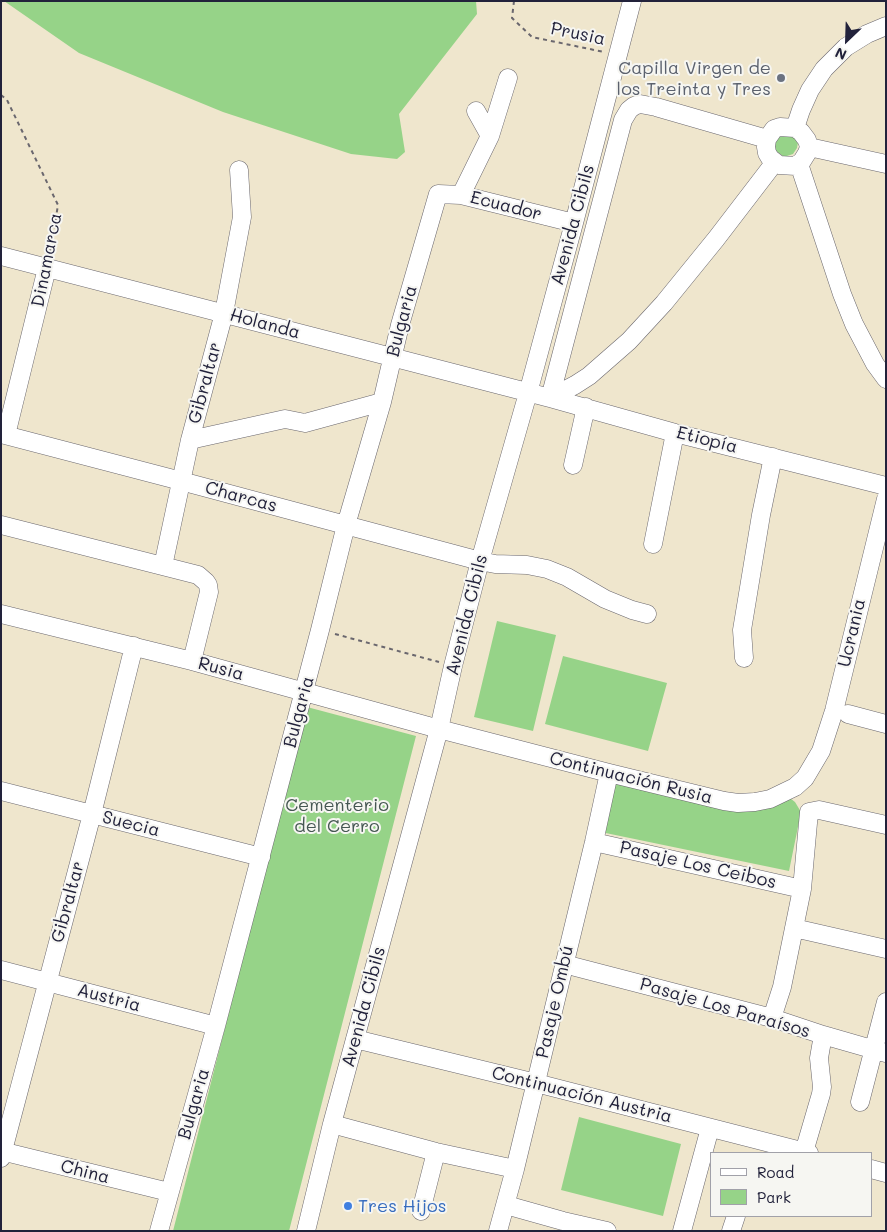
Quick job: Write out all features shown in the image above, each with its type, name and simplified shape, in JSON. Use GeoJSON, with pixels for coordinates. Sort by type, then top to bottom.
{"type":"FeatureCollection","features":[{"type":"Feature","properties":{"kind":"street","name":"Avenida Cibils"},"geometry":{"type":"LineString","coordinates":[[306,1231],[332,1124],[439,729],[480,561],[528,393],[632,1]]}},
{"type":"Feature","properties":{"kind":"street"},"geometry":{"type":"LineString","coordinates":[[795,128],[807,97],[824,69],[846,47],[867,34],[886,26]]}},
{"type":"Feature","properties":{"kind":"street"},"geometry":{"type":"LineString","coordinates":[[461,196],[490,136],[508,78]]}},
{"type":"Feature","properties":{"kind":"street"},"geometry":{"type":"LineString","coordinates":[[550,398],[623,120],[629,110],[640,104],[656,107],[767,138]]}},
{"type":"Feature","properties":{"kind":"street"},"geometry":{"type":"LineString","coordinates":[[476,111],[490,136]]}},
{"type":"Feature","properties":{"kind":"street"},"geometry":{"type":"LineString","coordinates":[[795,128],[808,140],[809,147],[804,158],[796,166],[779,165],[767,153],[767,138],[774,129],[795,128]]}},
{"type":"Feature","properties":{"kind":"street"},"geometry":{"type":"LineString","coordinates":[[809,147],[886,164]]}},
{"type":"Feature","properties":{"kind":"street"},"geometry":{"type":"LineString","coordinates":[[550,398],[589,376],[629,341],[664,304],[716,240],[775,162]]}},
{"type":"Feature","properties":{"kind":"street"},"geometry":{"type":"LineString","coordinates":[[799,164],[842,294],[854,324],[875,364],[886,379]]}},
{"type":"Feature","properties":{"kind":"street","name":"Gibraltar"},"geometry":{"type":"LineString","coordinates":[[163,566],[190,440],[224,313],[242,217],[239,170]]}},
{"type":"Feature","properties":{"kind":"street","name":"Ecuador"},"geometry":{"type":"LineString","coordinates":[[438,194],[461,196],[574,223]]}},
{"type":"Feature","properties":{"kind":"street","name":"Bulgaria"},"geometry":{"type":"LineString","coordinates":[[159,1231],[261,857],[346,524],[382,402],[400,324],[438,194]]}},
{"type":"Feature","properties":{"kind":"street","name":"Holanda"},"geometry":{"type":"LineString","coordinates":[[1,256],[528,393]]}},
{"type":"Feature","properties":{"kind":"street","name":"Dinamarca"},"geometry":{"type":"LineString","coordinates":[[4,435],[47,268]]}},
{"type":"Feature","properties":{"kind":"street","name":"Etiopía"},"geometry":{"type":"LineString","coordinates":[[528,393],[676,433],[886,486]]}},
{"type":"Feature","properties":{"kind":"street"},"geometry":{"type":"LineString","coordinates":[[190,440],[285,419],[305,423],[382,402]]}},
{"type":"Feature","properties":{"kind":"street"},"geometry":{"type":"LineString","coordinates":[[573,465],[586,408]]}},
{"type":"Feature","properties":{"kind":"street"},"geometry":{"type":"LineString","coordinates":[[653,544],[676,433]]}},
{"type":"Feature","properties":{"kind":"street","name":"Charcas"},"geometry":{"type":"LineString","coordinates":[[4,435],[480,561],[495,564],[527,565],[547,569],[566,577],[605,599],[647,614]]}},
{"type":"Feature","properties":{"kind":"street"},"geometry":{"type":"LineString","coordinates":[[744,658],[742,630],[761,515],[774,457]]}},
{"type":"Feature","properties":{"kind":"street","name":"Ucrania"},"geometry":{"type":"LineString","coordinates":[[813,764],[821,751],[834,711],[886,499]]}},
{"type":"Feature","properties":{"kind":"street"},"geometry":{"type":"LineString","coordinates":[[1,526],[198,575],[204,579],[208,585],[209,592],[192,661]]}},
{"type":"Feature","properties":{"kind":"street","name":"Rusia"},"geometry":{"type":"LineString","coordinates":[[1,614],[192,661],[439,729]]}},
{"type":"Feature","properties":{"kind":"street","name":"Gibraltar"},"geometry":{"type":"LineString","coordinates":[[2,1154],[92,814],[134,646]]}},
{"type":"Feature","properties":{"kind":"street"},"geometry":{"type":"LineString","coordinates":[[848,714],[886,724]]}},
{"type":"Feature","properties":{"kind":"street","name":"Continuación Rusia"},"geometry":{"type":"LineString","coordinates":[[439,729],[609,773],[738,803],[770,799],[795,787],[804,778],[813,764]]}},
{"type":"Feature","properties":{"kind":"street","name":"Pasaje Ombú"},"geometry":{"type":"LineString","coordinates":[[498,1231],[536,1083],[609,773]]}},
{"type":"Feature","properties":{"kind":"street"},"geometry":{"type":"LineString","coordinates":[[772,1018],[782,987],[802,889],[809,812],[795,787]]}},
{"type":"Feature","properties":{"kind":"street","name":"Suecia"},"geometry":{"type":"LineString","coordinates":[[1,791],[261,857]]}},
{"type":"Feature","properties":{"kind":"street"},"geometry":{"type":"LineString","coordinates":[[809,812],[819,810],[886,825]]}},
{"type":"Feature","properties":{"kind":"street","name":"Pasaje Los Ceibos"},"geometry":{"type":"LineString","coordinates":[[594,842],[802,889]]}},
{"type":"Feature","properties":{"kind":"street"},"geometry":{"type":"LineString","coordinates":[[794,928],[886,949]]}},
{"type":"Feature","properties":{"kind":"street","name":"Pasaje Los Paraísos"},"geometry":{"type":"LineString","coordinates":[[564,964],[772,1018],[880,1051]]}},
{"type":"Feature","properties":{"kind":"street","name":"Austria"},"geometry":{"type":"LineString","coordinates":[[1,970],[216,1026]]}},
{"type":"Feature","properties":{"kind":"street"},"geometry":{"type":"LineString","coordinates":[[860,1102],[880,1051],[886,1002]]}},
{"type":"Feature","properties":{"kind":"street"},"geometry":{"type":"LineString","coordinates":[[807,1152],[821,1094],[819,1058],[823,1035]]}},
{"type":"Feature","properties":{"kind":"street","name":"Continuación Austria"},"geometry":{"type":"LineString","coordinates":[[355,1039],[710,1128],[761,1147],[799,1152]]}},
{"type":"Feature","properties":{"kind":"street"},"geometry":{"type":"LineString","coordinates":[[332,1124],[436,1152],[515,1169]]}},
{"type":"Feature","properties":{"kind":"street"},"geometry":{"type":"LineString","coordinates":[[682,1231],[710,1128]]}},
{"type":"Feature","properties":{"kind":"street"},"geometry":{"type":"LineString","coordinates":[[421,1211],[436,1152]]}},
{"type":"Feature","properties":{"kind":"street","name":"China"},"geometry":{"type":"LineString","coordinates":[[2,1154],[169,1192]]}},
{"type":"Feature","properties":{"kind":"street"},"geometry":{"type":"LineString","coordinates":[[872,1169],[886,1173]]}},
{"type":"Feature","properties":{"kind":"street"},"geometry":{"type":"LineString","coordinates":[[506,1205],[607,1231]]}},
{"type":"Feature","properties":{"kind":"street"},"geometry":{"type":"LineString","coordinates":[[731,1231],[736,1217]]}},
{"type":"Feature","properties":{"kind":"path","name":"Prusia"},"geometry":{"type":"LineString","coordinates":[[514,1],[512,18],[532,37],[618,55]]}},
{"type":"Feature","properties":{"kind":"path","name":"Dinamarca"},"geometry":{"type":"LineString","coordinates":[[1,95],[7,100],[58,205],[47,268]]}},
{"type":"Feature","properties":{"kind":"path"},"geometry":{"type":"LineString","coordinates":[[320,630],[453,666]]}},
{"type":"Feature","properties":{"kind":"green space"},"geometry":{"type":"Polygon","coordinates":[[[4,1],[476,1],[477,14],[399,114],[405,152],[397,159],[351,154],[223,112],[79,53],[4,1]]]}},
{"type":"Feature","properties":{"kind":"green space"},"geometry":{"type":"Polygon","coordinates":[[[791,133],[798,142],[797,148],[793,154],[783,156],[776,151],[774,145],[777,136],[791,133]]]}},
{"type":"Feature","properties":{"kind":"green space"},"geometry":{"type":"Polygon","coordinates":[[[497,621],[556,635],[533,731],[474,717],[497,621]]]}},
{"type":"Feature","properties":{"kind":"green space"},"geometry":{"type":"Polygon","coordinates":[[[563,656],[667,683],[648,751],[545,724],[563,656]]]}},
{"type":"Feature","properties":{"kind":"green space","name":"Cementerio del Cerro"},"geometry":{"type":"Polygon","coordinates":[[[307,707],[416,736],[289,1231],[173,1231],[307,707]]]}},
{"type":"Feature","properties":{"kind":"green space"},"geometry":{"type":"Polygon","coordinates":[[[608,778],[718,806],[786,795],[795,802],[801,812],[789,871],[596,831],[608,778]]]}},
{"type":"Feature","properties":{"kind":"green space"},"geometry":{"type":"Polygon","coordinates":[[[579,1117],[681,1144],[663,1216],[561,1190],[579,1117]]]}},
{"type":"Feature","properties":{"kind":"place","name":"Capilla Virgen de los Treinta y Tres"},"geometry":{"type":"Point","coordinates":[781,78]}},
{"type":"Feature","properties":{"kind":"place","name":"Tres Hijos"},"geometry":{"type":"Point","coordinates":[348,1206]}}]}
